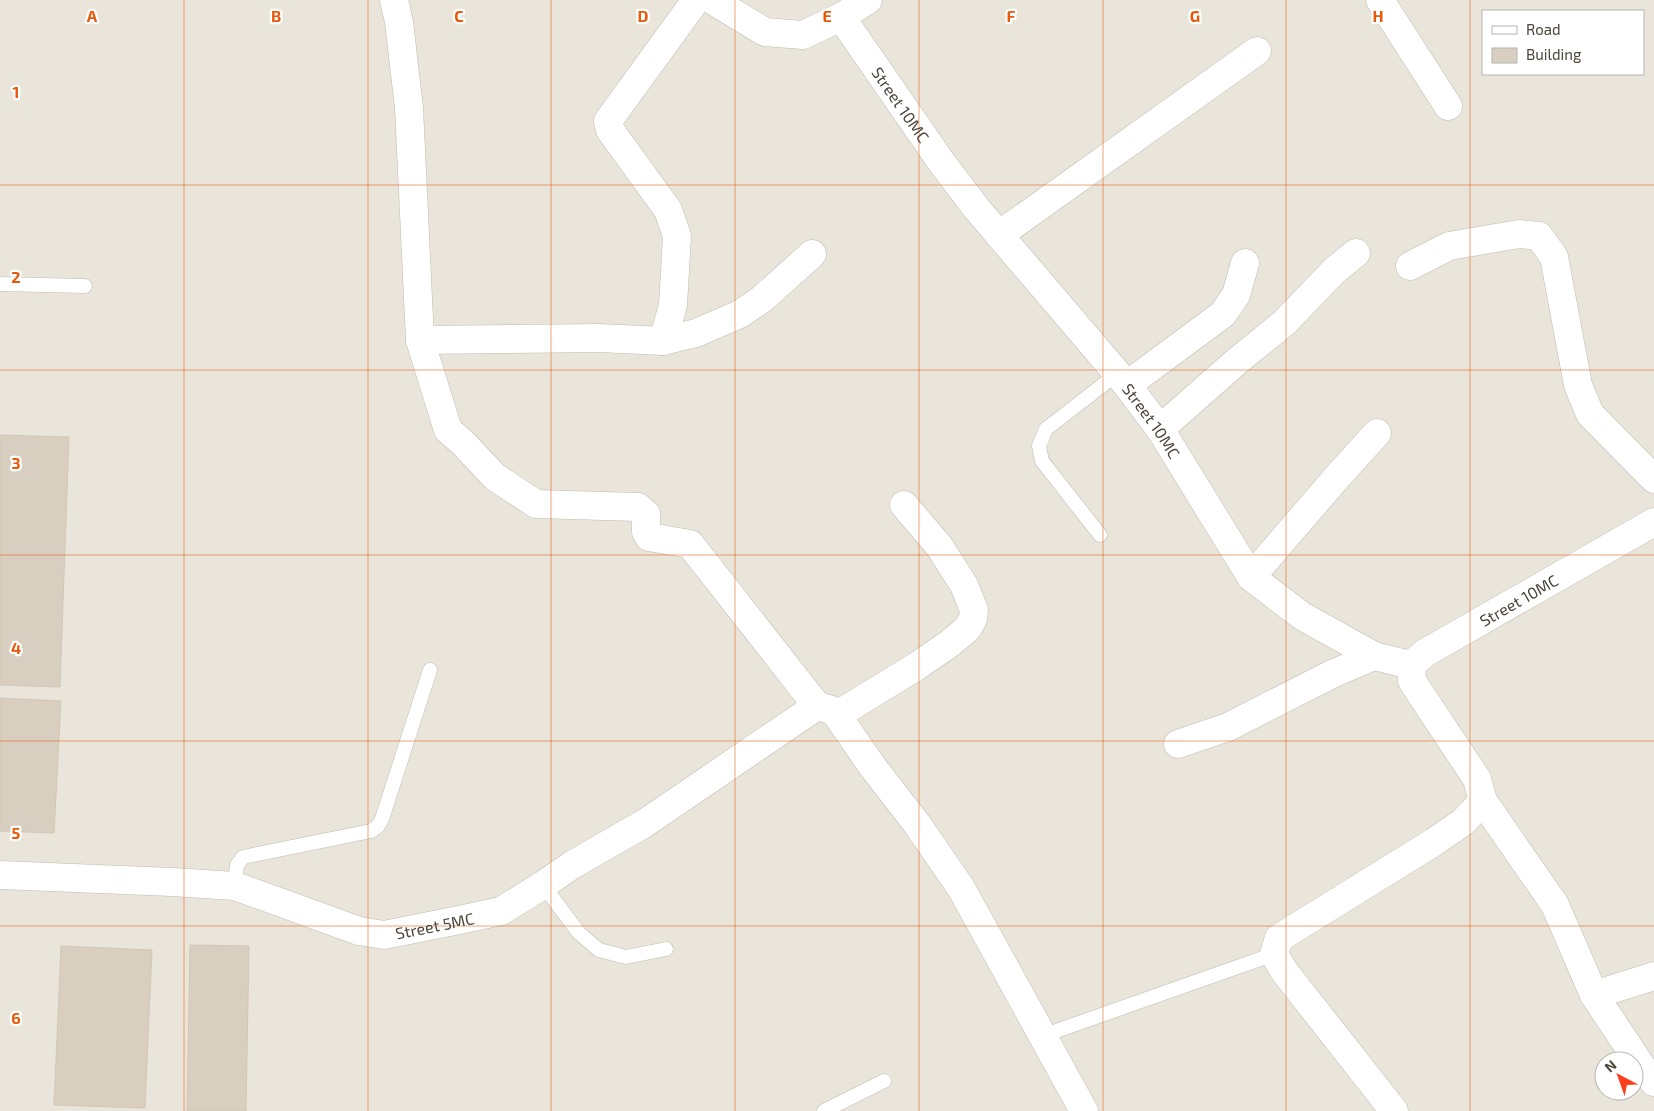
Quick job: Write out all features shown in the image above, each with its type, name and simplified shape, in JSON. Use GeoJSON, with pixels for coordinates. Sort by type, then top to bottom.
{"type":"FeatureCollection","features":[{"type":"Feature","properties":{"kind":"street"},"geometry":{"type":"LineString","coordinates":[[394,0],[399,22],[409,108],[420,340],[448,430],[495,477],[536,504],[638,507],[646,514],[646,532],[649,537],[690,544],[872,766],[961,888],[1084,1111]]}},
{"type":"Feature","properties":{"kind":"street"},"geometry":{"type":"LineString","coordinates":[[663,341],[673,305],[677,236],[668,210],[610,130],[608,121],[696,0]]}},
{"type":"Feature","properties":{"kind":"street"},"geometry":{"type":"LineString","coordinates":[[712,0],[765,32],[803,35],[841,17],[868,0]]}},
{"type":"Feature","properties":{"kind":"street"},"geometry":{"type":"LineString","coordinates":[[1380,0],[1448,106]]}},
{"type":"Feature","properties":{"kind":"street","name":"Street 10MC"},"geometry":{"type":"LineString","coordinates":[[841,17],[942,163],[977,209],[1122,379],[1160,430],[1251,578],[1302,616],[1374,656],[1411,665],[1425,653],[1654,522]]}},
{"type":"Feature","properties":{"kind":"street"},"geometry":{"type":"LineString","coordinates":[[999,235],[1257,52]]}},
{"type":"Feature","properties":{"kind":"street"},"geometry":{"type":"LineString","coordinates":[[1410,266],[1449,246],[1519,234],[1539,236],[1554,257],[1578,385],[1590,414],[1654,479]]}},
{"type":"Feature","properties":{"kind":"street"},"geometry":{"type":"LineString","coordinates":[[420,340],[599,338],[663,341],[696,333],[740,314],[762,299],[812,254]]}},
{"type":"Feature","properties":{"kind":"street"},"geometry":{"type":"LineString","coordinates":[[1160,430],[1236,362],[1284,323],[1335,270],[1356,254]]}},
{"type":"Feature","properties":{"kind":"street"},"geometry":{"type":"LineString","coordinates":[[1122,379],[1223,314],[1236,295],[1245,263]]}},
{"type":"Feature","properties":{"kind":"street"},"geometry":{"type":"LineString","coordinates":[[1251,578],[1338,476],[1378,433]]}},
{"type":"Feature","properties":{"kind":"street","name":"Street 5MC"},"geometry":{"type":"LineString","coordinates":[[0,875],[235,886],[359,931],[384,935],[500,911],[543,886],[572,865],[645,823],[827,711],[917,666],[949,644],[966,629],[973,619],[974,610],[964,585],[938,546],[904,505]]}},
{"type":"Feature","properties":{"kind":"street"},"geometry":{"type":"LineString","coordinates":[[1178,744],[1228,727],[1332,674],[1374,656]]}},
{"type":"Feature","properties":{"kind":"street"},"geometry":{"type":"LineString","coordinates":[[1411,665],[1412,681],[1477,780],[1483,801],[1555,905],[1594,995],[1654,1082]]}},
{"type":"Feature","properties":{"kind":"street"},"geometry":{"type":"LineString","coordinates":[[1394,1111],[1284,971],[1274,954],[1279,938],[1434,842],[1463,822],[1483,801]]}},
{"type":"Feature","properties":{"kind":"street"},"geometry":{"type":"LineString","coordinates":[[1594,995],[1654,976]]}},
{"type":"Feature","properties":{"kind":"lane"},"geometry":{"type":"LineString","coordinates":[[0,284],[86,286]]}},
{"type":"Feature","properties":{"kind":"lane"},"geometry":{"type":"LineString","coordinates":[[1100,535],[1042,461],[1039,446],[1046,429],[1122,379]]}},
{"type":"Feature","properties":{"kind":"lane"},"geometry":{"type":"LineString","coordinates":[[235,886],[237,865],[243,857],[371,831],[378,826],[382,819],[430,670]]}},
{"type":"Feature","properties":{"kind":"lane"},"geometry":{"type":"LineString","coordinates":[[543,886],[579,933],[599,950],[626,958],[666,949]]}},
{"type":"Feature","properties":{"kind":"lane"},"geometry":{"type":"LineString","coordinates":[[1042,1036],[1274,954]]}},
{"type":"Feature","properties":{"kind":"lane"},"geometry":{"type":"LineString","coordinates":[[824,1111],[884,1081]]}},
{"type":"Feature","properties":{"kind":"shaded area"},"geometry":{"type":"Polygon","coordinates":[[[0,0],[1654,0],[1654,1111],[0,1111],[0,0]]]}},
{"type":"Feature","properties":{"kind":"building"},"geometry":{"type":"Polygon","coordinates":[[[0,435],[69,437],[60,687],[0,685],[0,435]]]}},
{"type":"Feature","properties":{"kind":"building"},"geometry":{"type":"Polygon","coordinates":[[[0,698],[61,701],[54,833],[0,831],[0,698]]]}},
{"type":"Feature","properties":{"kind":"building"},"geometry":{"type":"Polygon","coordinates":[[[190,945],[249,946],[246,1111],[187,1111],[190,945]]]}},
{"type":"Feature","properties":{"kind":"building"},"geometry":{"type":"Polygon","coordinates":[[[61,946],[152,950],[145,1108],[54,1105],[61,946]]]}}]}
